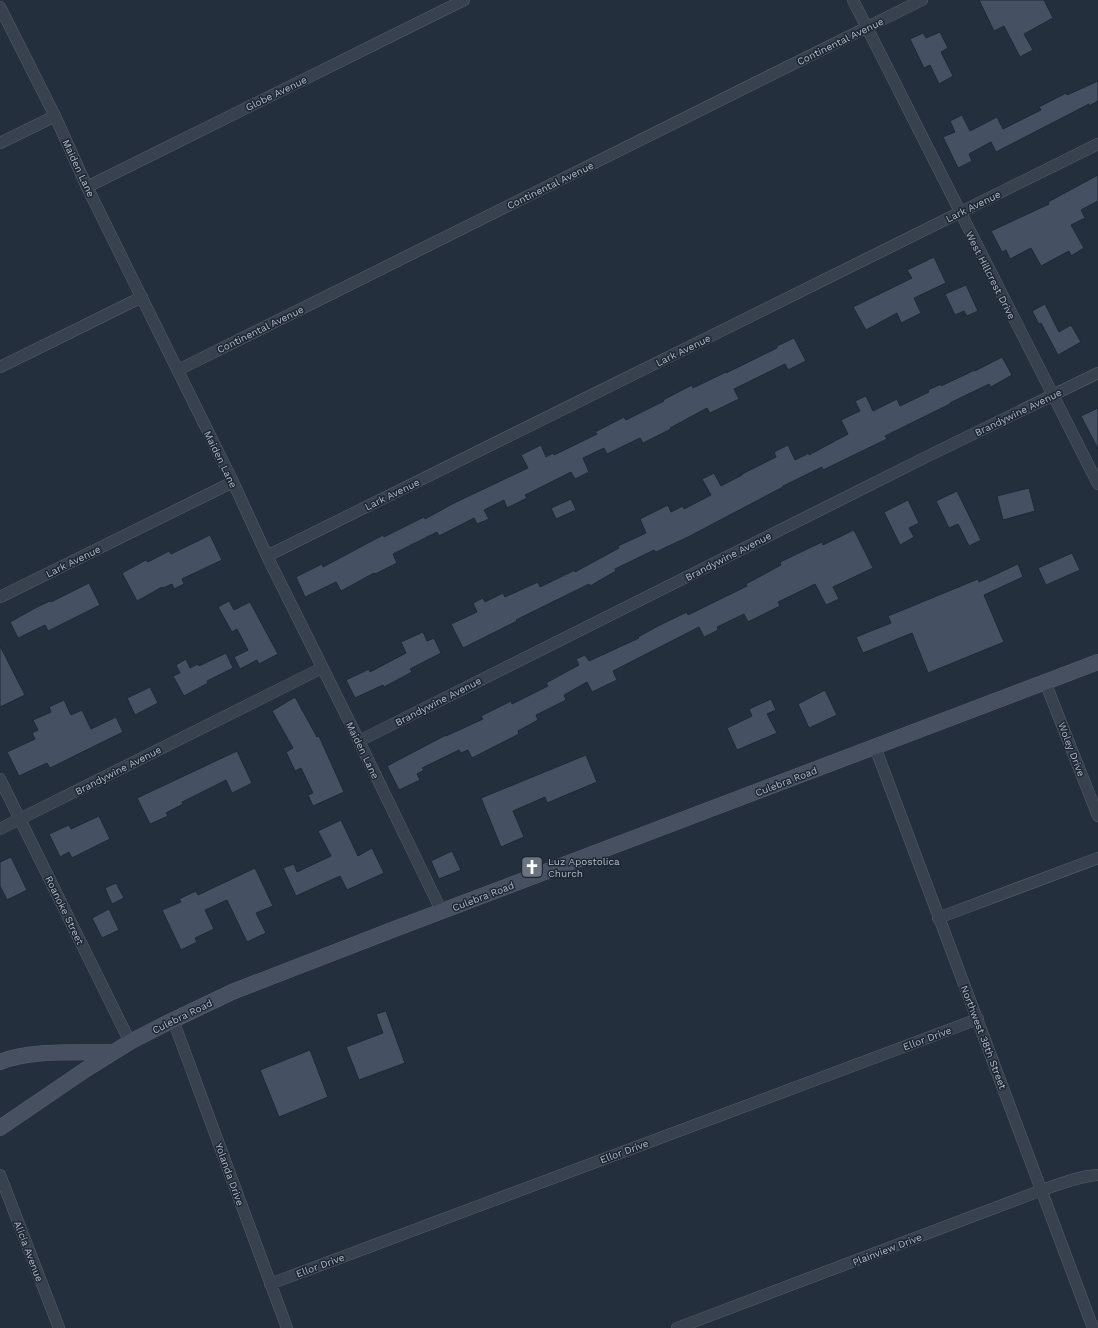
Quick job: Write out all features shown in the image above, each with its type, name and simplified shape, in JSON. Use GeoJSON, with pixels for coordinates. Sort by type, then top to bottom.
{"type":"FeatureCollection","features":[{"type":"Feature","properties":{"kind":"main road","name":"Culebra Road"},"geometry":{"type":"LineString","coordinates":[[0,1128],[53,1091],[130,1042],[232,992],[1098,662]]}},
{"type":"Feature","properties":{"kind":"main road"},"geometry":{"type":"LineString","coordinates":[[0,1062],[12,1057],[45,1054],[115,1052]]}},
{"type":"Feature","properties":{"kind":"street","name":"Globe Avenue"},"geometry":{"type":"LineString","coordinates":[[87,187],[464,0]]}},
{"type":"Feature","properties":{"kind":"street","name":"West Hillcrest Drive"},"geometry":{"type":"LineString","coordinates":[[853,0],[1098,484]]}},
{"type":"Feature","properties":{"kind":"street","name":"Continental Avenue"},"geometry":{"type":"LineString","coordinates":[[178,370],[922,0]]}},
{"type":"Feature","properties":{"kind":"street","name":"Maiden Lane"},"geometry":{"type":"LineString","coordinates":[[0,7],[55,116],[87,187],[233,482],[267,556],[442,912]]}},
{"type":"Feature","properties":{"kind":"street"},"geometry":{"type":"LineString","coordinates":[[0,143],[55,116]]}},
{"type":"Feature","properties":{"kind":"street","name":"Lark Avenue"},"geometry":{"type":"LineString","coordinates":[[267,556],[1098,144]]}},
{"type":"Feature","properties":{"kind":"street"},"geometry":{"type":"LineString","coordinates":[[0,367],[142,297]]}},
{"type":"Feature","properties":{"kind":"street","name":"Brandywine Avenue"},"geometry":{"type":"LineString","coordinates":[[359,741],[1098,373]]}},
{"type":"Feature","properties":{"kind":"street","name":"Lark Avenue"},"geometry":{"type":"LineString","coordinates":[[0,597],[233,482]]}},
{"type":"Feature","properties":{"kind":"street","name":"Brandywine Avenue"},"geometry":{"type":"LineString","coordinates":[[0,829],[322,668]]}},
{"type":"Feature","properties":{"kind":"street","name":"Woley Drive"},"geometry":{"type":"LineString","coordinates":[[1045,682],[1098,816]]}},
{"type":"Feature","properties":{"kind":"street","name":"Northwest 38th Street"},"geometry":{"type":"LineString","coordinates":[[875,746],[938,918],[978,1019],[1093,1328]]}},
{"type":"Feature","properties":{"kind":"street","name":"Roanoke Street"},"geometry":{"type":"LineString","coordinates":[[0,779],[130,1042]]}},
{"type":"Feature","properties":{"kind":"street"},"geometry":{"type":"LineString","coordinates":[[938,918],[1098,858]]}},
{"type":"Feature","properties":{"kind":"street","name":"Ellor Drive"},"geometry":{"type":"LineString","coordinates":[[270,1284],[978,1019]]}},
{"type":"Feature","properties":{"kind":"street","name":"Yolanda Drive"},"geometry":{"type":"LineString","coordinates":[[173,1020],[287,1328]]}},
{"type":"Feature","properties":{"kind":"street","name":"Alicia Avenue"},"geometry":{"type":"LineString","coordinates":[[0,1175],[59,1328]]}},
{"type":"Feature","properties":{"kind":"street","name":"Plainview Drive"},"geometry":{"type":"LineString","coordinates":[[677,1328],[1042,1190],[1067,1181],[1098,1175]]}},
{"type":"Feature","properties":{"kind":"building"},"geometry":{"type":"Polygon","coordinates":[[[979,0],[1044,0],[1053,18],[1024,34],[1033,50],[1020,57],[1004,26],[994,31],[979,0]]]}},
{"type":"Feature","properties":{"kind":"building"},"geometry":{"type":"Polygon","coordinates":[[[940,32],[948,48],[941,52],[953,76],[939,84],[930,65],[924,68],[910,39],[923,33],[926,38],[940,32]]]}},
{"type":"Feature","properties":{"kind":"building"},"geometry":{"type":"Polygon","coordinates":[[[1098,81],[1098,101],[1089,106],[1089,104],[996,152],[991,142],[969,154],[972,161],[958,168],[943,137],[955,132],[950,121],[962,115],[970,131],[997,117],[1003,129],[1041,110],[1039,107],[1066,93],[1067,95],[1098,81]]]}},
{"type":"Feature","properties":{"kind":"building"},"geometry":{"type":"Polygon","coordinates":[[[1098,175],[1098,201],[1081,210],[1085,218],[1071,225],[1084,248],[1071,256],[1069,251],[1041,266],[1031,248],[1010,259],[1006,250],[1002,252],[991,231],[1049,204],[1048,202],[1098,175]]]}},
{"type":"Feature","properties":{"kind":"building"},"geometry":{"type":"Polygon","coordinates":[[[934,257],[946,283],[914,298],[921,313],[901,323],[897,313],[866,330],[853,307],[912,278],[907,270],[934,257]]]}},
{"type":"Feature","properties":{"kind":"building"},"geometry":{"type":"Polygon","coordinates":[[[966,285],[978,311],[967,316],[964,311],[955,315],[945,294],[966,285]]]}},
{"type":"Feature","properties":{"kind":"building"},"geometry":{"type":"Polygon","coordinates":[[[1045,304],[1059,332],[1071,325],[1081,342],[1058,355],[1041,323],[1039,324],[1032,311],[1045,304]]]}},
{"type":"Feature","properties":{"kind":"building"},"geometry":{"type":"Polygon","coordinates":[[[794,338],[806,361],[788,370],[785,364],[734,389],[739,399],[710,413],[707,408],[643,443],[640,438],[607,454],[604,448],[583,458],[589,472],[575,479],[571,472],[525,495],[527,498],[507,508],[504,500],[484,510],[489,519],[477,524],[474,518],[439,536],[437,532],[393,554],[397,563],[375,574],[374,573],[341,591],[336,582],[305,597],[296,577],[322,564],[323,567],[383,535],[384,537],[424,517],[425,519],[454,503],[528,468],[521,455],[541,445],[546,457],[553,453],[554,455],[597,434],[595,432],[624,417],[626,420],[692,385],[693,388],[726,373],[794,338]]]}},
{"type":"Feature","properties":{"kind":"building"},"geometry":{"type":"Polygon","coordinates":[[[1002,357],[1012,375],[991,387],[989,384],[950,403],[885,436],[887,439],[823,470],[822,467],[783,486],[690,536],[656,552],[654,550],[615,569],[616,571],[590,586],[589,584],[463,648],[451,624],[477,612],[473,603],[483,598],[485,602],[503,593],[505,597],[538,582],[540,587],[575,570],[575,572],[619,548],[618,546],[646,533],[640,519],[668,505],[671,512],[683,506],[684,509],[711,495],[702,479],[714,473],[721,486],[776,457],[774,452],[788,445],[795,460],[809,453],[809,455],[848,434],[841,420],[860,411],[855,401],[866,396],[873,411],[897,399],[900,406],[929,392],[928,390],[975,371],[1002,357]]]}},
{"type":"Feature","properties":{"kind":"building"},"geometry":{"type":"Polygon","coordinates":[[[1098,408],[1098,449],[1081,416],[1098,408]]]}},
{"type":"Feature","properties":{"kind":"building"},"geometry":{"type":"Polygon","coordinates":[[[1029,488],[1035,511],[1003,520],[997,496],[1029,488]]]}},
{"type":"Feature","properties":{"kind":"building"},"geometry":{"type":"Polygon","coordinates":[[[957,491],[981,540],[969,546],[958,524],[949,528],[936,501],[957,491]]]}},
{"type":"Feature","properties":{"kind":"building"},"geometry":{"type":"Polygon","coordinates":[[[571,499],[576,510],[556,519],[551,508],[571,499]]]}},
{"type":"Feature","properties":{"kind":"building"},"geometry":{"type":"Polygon","coordinates":[[[908,500],[919,523],[909,528],[914,537],[900,545],[884,512],[908,500]]]}},
{"type":"Feature","properties":{"kind":"building"},"geometry":{"type":"Polygon","coordinates":[[[854,530],[873,568],[833,587],[839,599],[826,605],[815,584],[778,602],[780,606],[748,622],[744,614],[717,627],[718,630],[704,637],[699,627],[613,671],[617,680],[592,692],[587,682],[564,695],[566,700],[536,715],[538,720],[518,731],[519,734],[472,758],[468,750],[461,753],[459,750],[422,768],[424,770],[417,774],[420,780],[399,790],[387,766],[446,735],[483,719],[481,716],[511,701],[512,704],[548,686],[546,683],[579,665],[576,659],[585,655],[589,661],[639,638],[638,637],[658,626],[687,612],[688,615],[747,586],[746,584],[781,565],[780,562],[822,542],[823,545],[854,530]]]}},
{"type":"Feature","properties":{"kind":"building"},"geometry":{"type":"Polygon","coordinates":[[[210,535],[222,560],[182,579],[184,584],[174,589],[172,584],[163,588],[162,587],[137,601],[122,573],[146,560],[148,562],[169,551],[171,554],[210,535]]]}},
{"type":"Feature","properties":{"kind":"building"},"geometry":{"type":"Polygon","coordinates":[[[1072,553],[1080,570],[1046,585],[1038,568],[1072,553]]]}},
{"type":"Feature","properties":{"kind":"building"},"geometry":{"type":"Polygon","coordinates":[[[1018,564],[1023,577],[984,595],[1004,642],[928,673],[912,633],[863,653],[856,637],[891,623],[888,616],[978,579],[979,582],[1018,564]]]}},
{"type":"Feature","properties":{"kind":"building"},"geometry":{"type":"Polygon","coordinates":[[[89,583],[100,605],[48,631],[45,625],[18,638],[10,622],[37,607],[50,601],[51,602],[89,583]]]}},
{"type":"Feature","properties":{"kind":"building"},"geometry":{"type":"Polygon","coordinates":[[[229,601],[234,610],[250,602],[278,654],[259,664],[257,660],[240,669],[234,657],[248,650],[237,629],[232,632],[218,607],[229,601]]]}},
{"type":"Feature","properties":{"kind":"building"},"geometry":{"type":"Polygon","coordinates":[[[423,632],[427,641],[434,638],[441,653],[410,669],[412,672],[384,687],[383,685],[355,698],[346,680],[369,669],[370,672],[406,653],[401,642],[423,632]]]}},
{"type":"Feature","properties":{"kind":"building"},"geometry":{"type":"Polygon","coordinates":[[[0,646],[25,695],[0,707],[0,646]]]}},
{"type":"Feature","properties":{"kind":"building"},"geometry":{"type":"Polygon","coordinates":[[[226,653],[233,668],[207,681],[208,683],[184,696],[173,676],[180,673],[176,665],[186,659],[190,668],[198,664],[199,666],[226,653]]]}},
{"type":"Feature","properties":{"kind":"building"},"geometry":{"type":"Polygon","coordinates":[[[150,687],[158,703],[135,715],[127,698],[150,687]]]}},
{"type":"Feature","properties":{"kind":"building"},"geometry":{"type":"Polygon","coordinates":[[[825,690],[837,715],[809,728],[798,704],[825,690]]]}},
{"type":"Feature","properties":{"kind":"building"},"geometry":{"type":"Polygon","coordinates":[[[295,697],[317,737],[319,736],[344,792],[313,806],[308,795],[313,793],[301,768],[295,771],[286,752],[293,748],[272,711],[295,697]]]}},
{"type":"Feature","properties":{"kind":"building"},"geometry":{"type":"Polygon","coordinates":[[[771,699],[776,710],[767,714],[777,733],[737,750],[727,728],[752,716],[749,709],[771,699]]]}},
{"type":"Feature","properties":{"kind":"building"},"geometry":{"type":"Polygon","coordinates":[[[64,700],[71,715],[82,710],[91,729],[116,717],[123,732],[50,768],[47,763],[19,776],[7,752],[35,739],[32,733],[38,730],[33,720],[51,712],[49,707],[64,700]]]}},
{"type":"Feature","properties":{"kind":"building"},"geometry":{"type":"Polygon","coordinates":[[[237,751],[252,783],[232,793],[226,780],[182,802],[183,804],[166,813],[168,816],[150,824],[137,798],[237,751]]]}},
{"type":"Feature","properties":{"kind":"building"},"geometry":{"type":"Polygon","coordinates":[[[586,755],[597,782],[547,803],[545,797],[513,811],[524,837],[501,847],[481,798],[586,755]]]}},
{"type":"Feature","properties":{"kind":"building"},"geometry":{"type":"Polygon","coordinates":[[[99,816],[110,839],[72,858],[69,852],[60,857],[49,834],[69,825],[71,829],[99,816]]]}},
{"type":"Feature","properties":{"kind":"building"},"geometry":{"type":"Polygon","coordinates":[[[341,820],[358,856],[372,848],[384,873],[347,890],[340,876],[296,896],[283,868],[294,864],[297,872],[331,856],[318,831],[341,820]]]}},
{"type":"Feature","properties":{"kind":"building"},"geometry":{"type":"Polygon","coordinates":[[[452,851],[461,870],[439,879],[431,861],[452,851]]]}},
{"type":"Feature","properties":{"kind":"building"},"geometry":{"type":"Polygon","coordinates":[[[11,857],[27,890],[7,900],[0,886],[0,862],[11,857]]]}},
{"type":"Feature","properties":{"kind":"building"},"geometry":{"type":"Polygon","coordinates":[[[255,868],[273,906],[256,913],[266,933],[247,942],[227,900],[205,910],[214,929],[195,938],[197,942],[181,950],[162,910],[181,902],[179,899],[196,891],[198,895],[255,868]]]}},
{"type":"Feature","properties":{"kind":"building"},"geometry":{"type":"Polygon","coordinates":[[[116,883],[124,898],[112,904],[105,888],[116,883]]]}},
{"type":"Feature","properties":{"kind":"building"},"geometry":{"type":"Polygon","coordinates":[[[109,909],[119,930],[102,938],[92,918],[109,909]]]}},
{"type":"Feature","properties":{"kind":"building"},"geometry":{"type":"Polygon","coordinates":[[[386,1011],[405,1063],[359,1080],[346,1047],[383,1033],[376,1014],[386,1011]]]}},
{"type":"Feature","properties":{"kind":"building"},"geometry":{"type":"Polygon","coordinates":[[[310,1050],[328,1097],[279,1117],[260,1070],[310,1050]]]}},
{"type":"Feature","properties":{"kind":"place","name":"Luz Apostolica Church"},"geometry":{"type":"Point","coordinates":[532,867]}}]}
